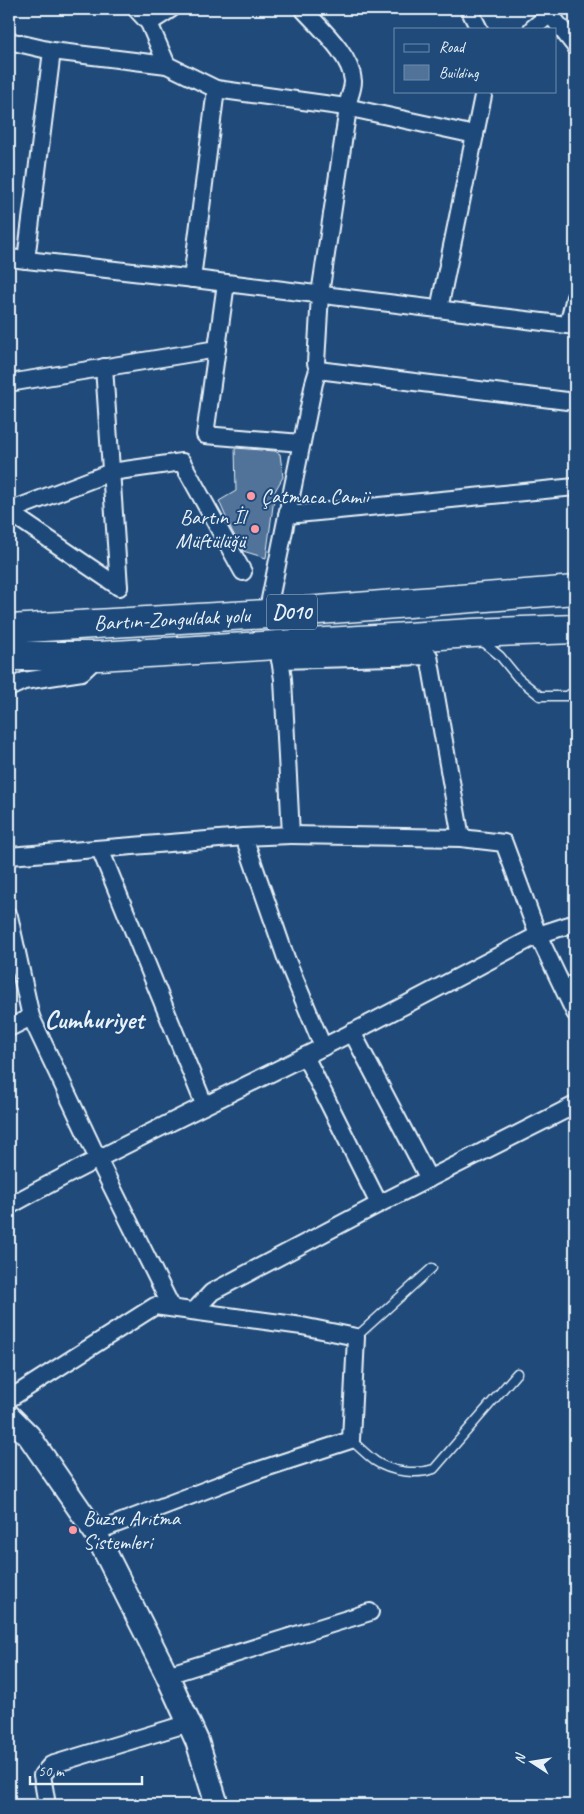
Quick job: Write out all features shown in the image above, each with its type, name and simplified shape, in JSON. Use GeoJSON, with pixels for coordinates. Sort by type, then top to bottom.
{"type":"FeatureCollection","features":[{"type":"Feature","properties":{"kind":"highway","name":"Bartın-Zonguldak yolu"},"geometry":{"type":"LineString","coordinates":[[9,629],[267,614],[575,590]]}},
{"type":"Feature","properties":{"kind":"highway","name":"Bartın-Zonguldak yolu"},"geometry":{"type":"LineString","coordinates":[[9,656],[279,652],[473,633],[575,629]]}},
{"type":"Feature","properties":{"kind":"main road"},"geometry":{"type":"LineString","coordinates":[[9,1416],[30,1436],[95,1532],[189,1723],[197,1741],[217,1805]]}},
{"type":"Feature","properties":{"kind":"street"},"geometry":{"type":"LineString","coordinates":[[136,9],[149,23],[167,66]]}},
{"type":"Feature","properties":{"kind":"street"},"geometry":{"type":"LineString","coordinates":[[149,23],[171,9]]}},
{"type":"Feature","properties":{"kind":"street"},"geometry":{"type":"LineString","coordinates":[[267,614],[318,370],[316,362],[320,294],[347,115],[346,106],[353,82],[346,59],[304,9]]}},
{"type":"Feature","properties":{"kind":"street"},"geometry":{"type":"LineString","coordinates":[[468,9],[478,28]]}},
{"type":"Feature","properties":{"kind":"street"},"geometry":{"type":"LineString","coordinates":[[533,28],[553,11],[575,46]]}},
{"type":"Feature","properties":{"kind":"street"},"geometry":{"type":"LineString","coordinates":[[9,41],[52,51],[167,66],[216,89],[346,106],[475,135]]}},
{"type":"Feature","properties":{"kind":"street"},"geometry":{"type":"LineString","coordinates":[[26,260],[52,51]]}},
{"type":"Feature","properties":{"kind":"street"},"geometry":{"type":"LineString","coordinates":[[192,279],[216,89]]}},
{"type":"Feature","properties":{"kind":"street"},"geometry":{"type":"LineString","coordinates":[[439,309],[484,92]]}},
{"type":"Feature","properties":{"kind":"street"},"geometry":{"type":"LineString","coordinates":[[9,258],[572,325],[575,298]]}},
{"type":"Feature","properties":{"kind":"street"},"geometry":{"type":"LineString","coordinates":[[226,283],[205,435],[302,443]]}},
{"type":"Feature","properties":{"kind":"street"},"geometry":{"type":"LineString","coordinates":[[9,383],[217,349]]}},
{"type":"Feature","properties":{"kind":"street"},"geometry":{"type":"LineString","coordinates":[[9,511],[119,587],[104,367]]}},
{"type":"Feature","properties":{"kind":"street"},"geometry":{"type":"LineString","coordinates":[[318,370],[575,402]]}},
{"type":"Feature","properties":{"kind":"street"},"geometry":{"type":"LineString","coordinates":[[9,511],[111,472],[182,462],[243,572]]}},
{"type":"Feature","properties":{"kind":"street"},"geometry":{"type":"LineString","coordinates":[[287,515],[575,487]]}},
{"type":"Feature","properties":{"kind":"street"},"geometry":{"type":"LineString","coordinates":[[290,835],[283,680],[279,652],[429,656],[461,838]]}},
{"type":"Feature","properties":{"kind":"street"},"geometry":{"type":"LineString","coordinates":[[9,688],[24,681],[82,672],[100,656]]}},
{"type":"Feature","properties":{"kind":"street"},"geometry":{"type":"LineString","coordinates":[[9,856],[290,835],[461,838],[504,842],[538,935],[575,1013]]}},
{"type":"Feature","properties":{"kind":"street"},"geometry":{"type":"LineString","coordinates":[[244,837],[286,958],[323,1047]]}},
{"type":"Feature","properties":{"kind":"street"},"geometry":{"type":"LineString","coordinates":[[100,849],[204,1104]]}},
{"type":"Feature","properties":{"kind":"street"},"geometry":{"type":"LineString","coordinates":[[9,916],[31,1017],[98,1159],[172,1308]]}},
{"type":"Feature","properties":{"kind":"street"},"geometry":{"type":"LineString","coordinates":[[9,1206],[63,1176],[204,1104],[323,1047],[538,935],[575,923]]}},
{"type":"Feature","properties":{"kind":"street"},"geometry":{"type":"LineString","coordinates":[[9,1028],[31,1017]]}},
{"type":"Feature","properties":{"kind":"street"},"geometry":{"type":"LineString","coordinates":[[352,1032],[429,1179]]}},
{"type":"Feature","properties":{"kind":"street"},"geometry":{"type":"LineString","coordinates":[[305,1056],[379,1204]]}},
{"type":"Feature","properties":{"kind":"street"},"geometry":{"type":"LineString","coordinates":[[194,1312],[212,1292],[379,1204],[575,1105]]}},
{"type":"Feature","properties":{"kind":"street"},"geometry":{"type":"LineString","coordinates":[[9,1399],[155,1306],[302,1326],[356,1337],[351,1440],[254,1472],[95,1532]]}},
{"type":"Feature","properties":{"kind":"street"},"geometry":{"type":"LineString","coordinates":[[167,1675],[370,1612]]}},
{"type":"Feature","properties":{"kind":"street"},"geometry":{"type":"LineString","coordinates":[[47,1805],[42,1775],[51,1765],[189,1723]]}},
{"type":"Feature","properties":{"kind":"lane"},"geometry":{"type":"LineString","coordinates":[[473,633],[500,656],[518,678],[540,696],[566,696],[575,691]]}},
{"type":"Feature","properties":{"kind":"lane"},"geometry":{"type":"LineString","coordinates":[[356,1337],[432,1268]]}},
{"type":"Feature","properties":{"kind":"lane"},"geometry":{"type":"LineString","coordinates":[[351,1440],[376,1462],[399,1470],[421,1472],[434,1469],[517,1373]]}},
{"type":"Feature","properties":{"kind":"building","name":"Çatmaca Camii"},"geometry":{"type":"Polygon","coordinates":[[[235,448],[275,451],[280,454],[283,477],[275,491],[266,558],[243,551],[219,501],[236,491],[235,448]]]}},
{"type":"Feature","properties":{"kind":"place","name":"Çatmaca Camii"},"geometry":{"type":"Point","coordinates":[251,496]}},
{"type":"Feature","properties":{"kind":"place","name":"Bartın İl Müftülüğü"},"geometry":{"type":"Point","coordinates":[255,529]}},
{"type":"Feature","properties":{"kind":"place","name":"Buzsu Arıtma Sistemleri"},"geometry":{"type":"Point","coordinates":[73,1530]}},
{"type":"Feature","properties":{"kind":"district","name":"Cumhuriyet"},"geometry":{"type":"Point","coordinates":[94,1019]}}]}
